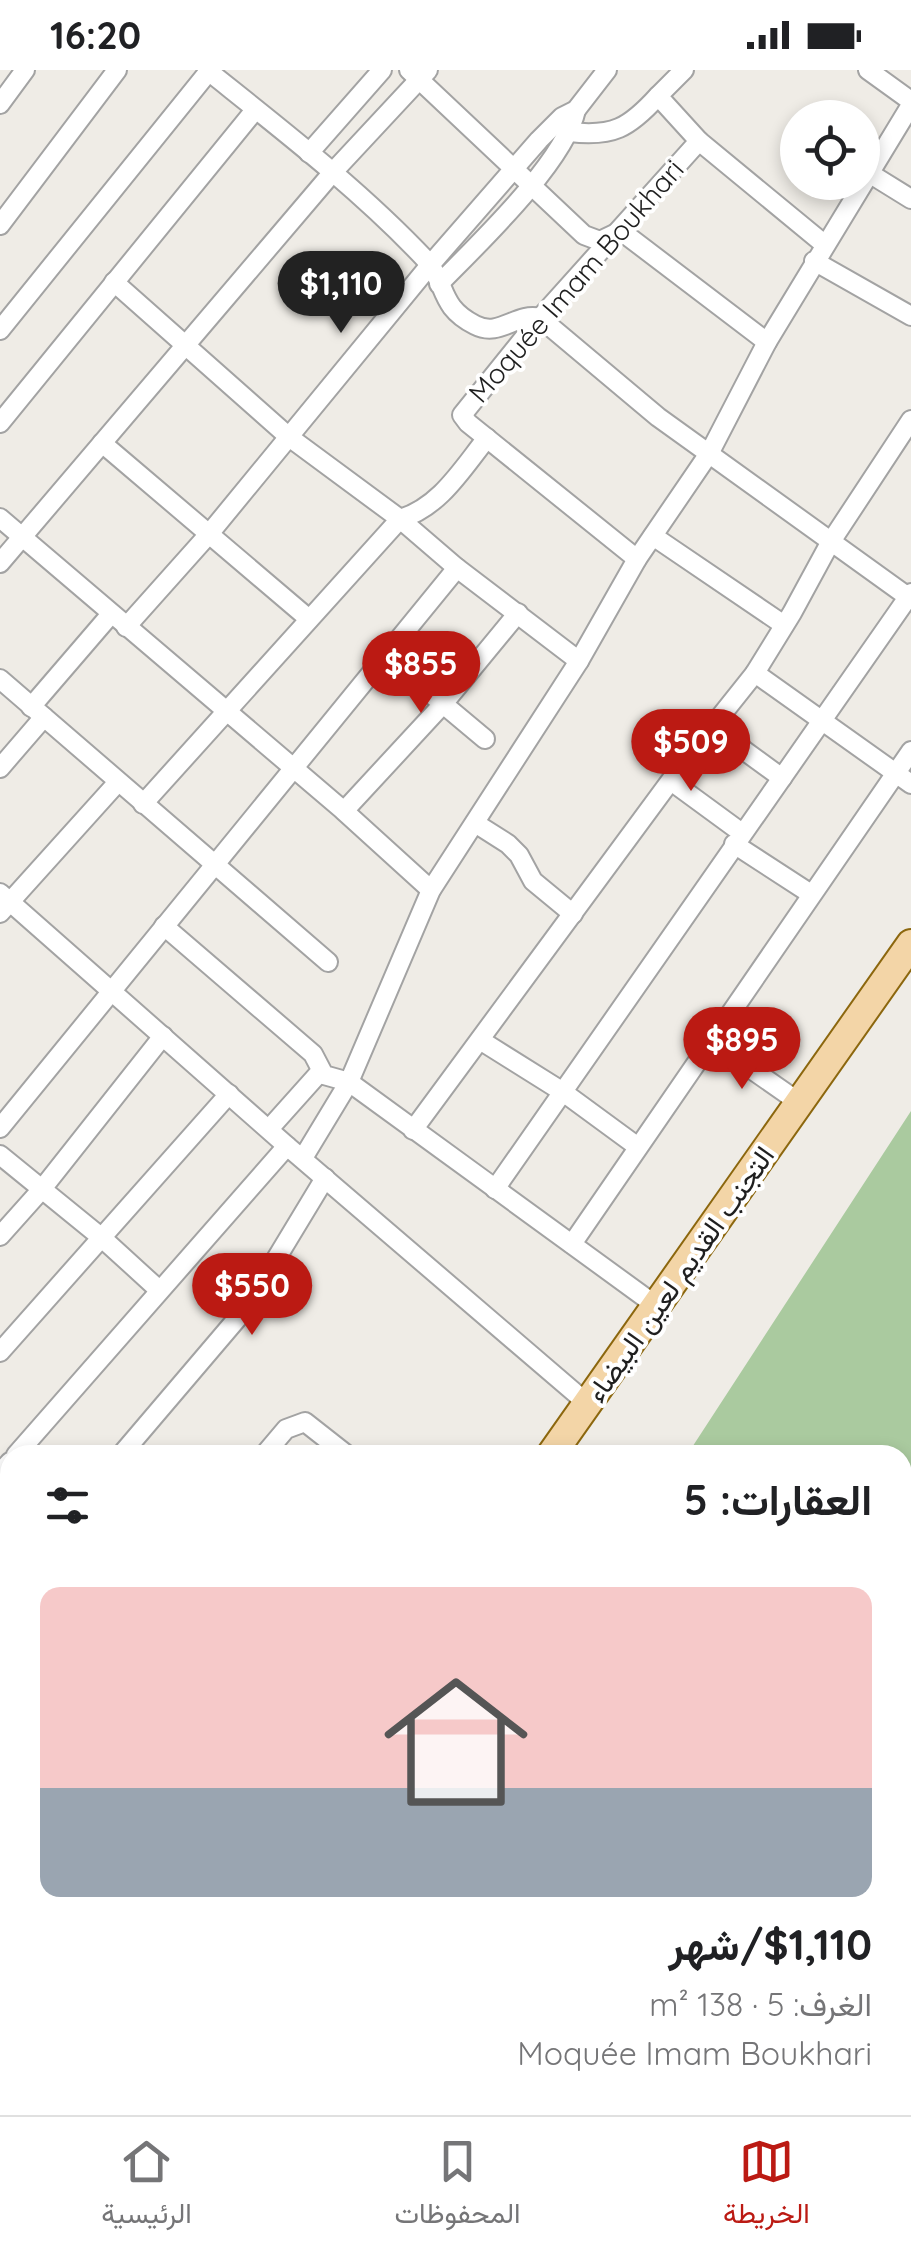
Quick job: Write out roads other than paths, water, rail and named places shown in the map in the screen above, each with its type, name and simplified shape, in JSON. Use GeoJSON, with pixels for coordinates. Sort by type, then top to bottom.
{"type":"FeatureCollection","features":[{"type":"Feature","properties":{"kind":"main road","name":"التجنب القديم لعين البيضاء"},"geometry":{"type":"LineString","coordinates":[[559,1445],[911,944]]}},
{"type":"Feature","properties":{"kind":"street"},"geometry":{"type":"LineString","coordinates":[[0,104],[25,70]]}},
{"type":"Feature","properties":{"kind":"street"},"geometry":{"type":"LineString","coordinates":[[0,225],[117,70]]}},
{"type":"Feature","properties":{"kind":"street"},"geometry":{"type":"LineString","coordinates":[[309,153],[382,70]]}},
{"type":"Feature","properties":{"kind":"street"},"geometry":{"type":"LineString","coordinates":[[126,627],[209,534],[430,264],[554,125],[576,110],[607,70]]}},
{"type":"Feature","properties":{"kind":"street"},"geometry":{"type":"LineString","coordinates":[[570,132],[607,134],[625,127],[684,70]]}},
{"type":"Feature","properties":{"kind":"street"},"geometry":{"type":"LineString","coordinates":[[868,70],[911,103],[880,155]]}},
{"type":"Feature","properties":{"kind":"street"},"geometry":{"type":"LineString","coordinates":[[0,330],[208,71],[333,172],[430,264],[455,312],[490,330],[530,316],[540,318],[618,386],[830,543],[910,596],[496,1189]]}},
{"type":"Feature","properties":{"kind":"street"},"geometry":{"type":"LineString","coordinates":[[0,563],[419,73],[512,170],[592,239],[600,241],[622,230],[767,342]]}},
{"type":"Feature","properties":{"kind":"street","name":"Moquée Imam Boukhari"},"geometry":{"type":"LineString","coordinates":[[637,559],[463,418],[462,412],[540,318],[699,141],[658,96]]}},
{"type":"Feature","properties":{"kind":"street"},"geometry":{"type":"LineString","coordinates":[[0,423],[255,110]]}},
{"type":"Feature","properties":{"kind":"street"},"geometry":{"type":"LineString","coordinates":[[439,284],[529,186],[570,132],[576,110]]}},
{"type":"Feature","properties":{"kind":"street"},"geometry":{"type":"LineString","coordinates":[[699,141],[824,244]]}},
{"type":"Feature","properties":{"kind":"street"},"geometry":{"type":"LineString","coordinates":[[880,180],[911,199]]}},
{"type":"Feature","properties":{"kind":"street"},"geometry":{"type":"LineString","coordinates":[[303,1158],[349,1082],[432,890],[579,661],[637,559],[710,452],[767,342],[852,200]]}},
{"type":"Feature","properties":{"kind":"street"},"geometry":{"type":"LineString","coordinates":[[814,261],[911,316]]}},
{"type":"Feature","properties":{"kind":"street"},"geometry":{"type":"LineString","coordinates":[[114,282],[289,437],[579,661]]}},
{"type":"Feature","properties":{"kind":"street"},"geometry":{"type":"LineString","coordinates":[[413,1130],[754,674],[830,543],[911,420]]}},
{"type":"Feature","properties":{"kind":"street"},"geometry":{"type":"LineString","coordinates":[[143,804],[400,519],[434,501],[487,438]]}},
{"type":"Feature","properties":{"kind":"street"},"geometry":{"type":"LineString","coordinates":[[102,443],[309,619]]}},
{"type":"Feature","properties":{"kind":"street"},"geometry":{"type":"LineString","coordinates":[[0,518],[432,890]]}},
{"type":"Feature","properties":{"kind":"street"},"geometry":{"type":"LineString","coordinates":[[653,536],[784,625]]}},
{"type":"Feature","properties":{"kind":"street"},"geometry":{"type":"LineString","coordinates":[[0,1128],[457,568]]}},
{"type":"Feature","properties":{"kind":"street"},"geometry":{"type":"LineString","coordinates":[[0,768],[111,614]]}},
{"type":"Feature","properties":{"kind":"street"},"geometry":{"type":"LineString","coordinates":[[344,811],[444,704],[518,614]]}},
{"type":"Feature","properties":{"kind":"street"},"geometry":{"type":"LineString","coordinates":[[387,657],[485,739]]}},
{"type":"Feature","properties":{"kind":"street"},"geometry":{"type":"LineString","coordinates":[[754,674],[903,778]]}},
{"type":"Feature","properties":{"kind":"street"},"geometry":{"type":"LineString","coordinates":[[0,680],[328,962]]}},
{"type":"Feature","properties":{"kind":"street"},"geometry":{"type":"LineString","coordinates":[[712,727],[782,778]]}},
{"type":"Feature","properties":{"kind":"street"},"geometry":{"type":"LineString","coordinates":[[572,1244],[811,894],[903,778],[911,751]]}},
{"type":"Feature","properties":{"kind":"street"},"geometry":{"type":"LineString","coordinates":[[671,781],[738,839],[811,894]]}},
{"type":"Feature","properties":{"kind":"street"},"geometry":{"type":"LineString","coordinates":[[118,782],[3,903],[112,991],[588,1404]]}},
{"type":"Feature","properties":{"kind":"street"},"geometry":{"type":"LineString","coordinates":[[475,823],[508,844],[533,881],[573,914]]}},
{"type":"Feature","properties":{"kind":"street"},"geometry":{"type":"LineString","coordinates":[[164,926],[313,1054],[320,1072],[349,1082],[658,1307]]}},
{"type":"Feature","properties":{"kind":"street"},"geometry":{"type":"LineString","coordinates":[[0,1236],[163,1036]]}},
{"type":"Feature","properties":{"kind":"street"},"geometry":{"type":"LineString","coordinates":[[480,1040],[638,1147]]}},
{"type":"Feature","properties":{"kind":"street"},"geometry":{"type":"LineString","coordinates":[[711,1041],[800,1103]]}},
{"type":"Feature","properties":{"kind":"street"},"geometry":{"type":"LineString","coordinates":[[269,1129],[320,1072]]}},
{"type":"Feature","properties":{"kind":"street"},"geometry":{"type":"LineString","coordinates":[[0,1352],[230,1094]]}},
{"type":"Feature","properties":{"kind":"street"},"geometry":{"type":"LineString","coordinates":[[25,1445],[287,1146]]}},
{"type":"Feature","properties":{"kind":"street"},"geometry":{"type":"LineString","coordinates":[[0,1155],[158,1289]]}},
{"type":"Feature","properties":{"kind":"street"},"geometry":{"type":"LineString","coordinates":[[130,1445],[246,1308],[326,1178]]}},
{"type":"Feature","properties":{"kind":"street"},"geometry":{"type":"LineString","coordinates":[[272,1445],[286,1429],[305,1422],[334,1445]]}}]}
